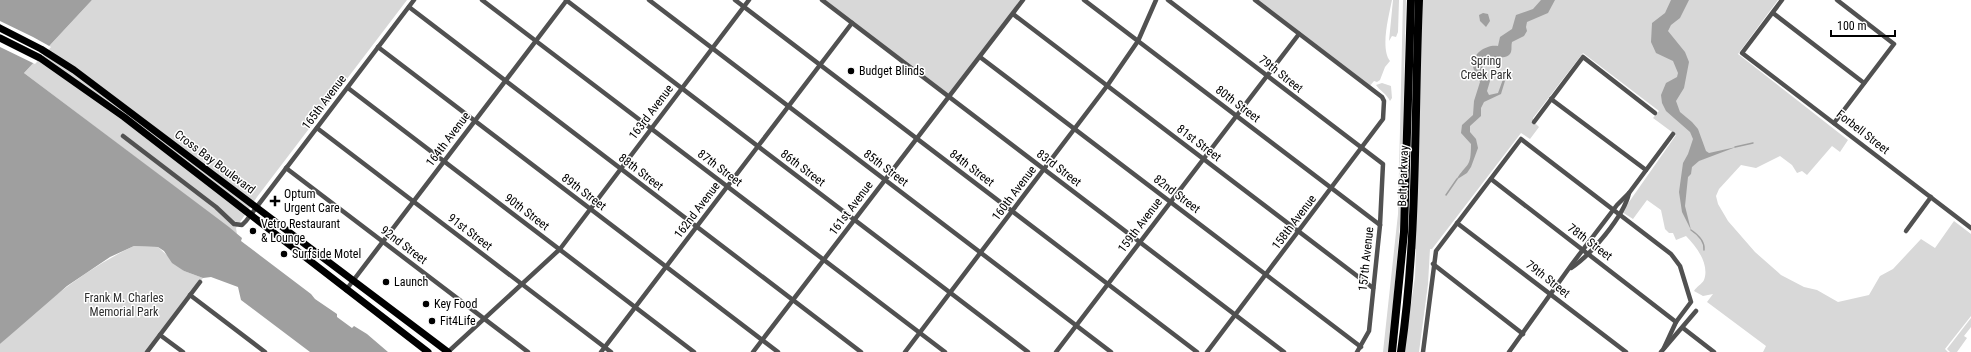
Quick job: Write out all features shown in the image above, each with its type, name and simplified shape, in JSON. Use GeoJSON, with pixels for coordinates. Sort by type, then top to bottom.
{"type":"FeatureCollection","features":[{"type":"Feature","properties":{"kind":"highway","name":"Belt Parkway"},"geometry":{"type":"LineString","coordinates":[[1392,352],[1401,280],[1405,225],[1411,0]]}},
{"type":"Feature","properties":{"kind":"highway","name":"Belt Parkway"},"geometry":{"type":"LineString","coordinates":[[1401,352],[1413,231],[1419,0]]}},
{"type":"Feature","properties":{"kind":"main road","name":"Cross Bay Boulevard"},"geometry":{"type":"LineString","coordinates":[[0,28],[41,49],[74,70],[448,352]]}},
{"type":"Feature","properties":{"kind":"main road","name":"Cross Bay Boulevard"},"geometry":{"type":"LineString","coordinates":[[0,38],[40,58],[69,77],[130,122],[428,352]]}},
{"type":"Feature","properties":{"kind":"street","name":"165th Avenue"},"geometry":{"type":"LineString","coordinates":[[250,216],[414,0]]}},
{"type":"Feature","properties":{"kind":"street","name":"87th Street"},"geometry":{"type":"LineString","coordinates":[[482,0],[944,352]]}},
{"type":"Feature","properties":{"kind":"street","name":"164th Avenue"},"geometry":{"type":"LineString","coordinates":[[346,290],[566,0]]}},
{"type":"Feature","properties":{"kind":"street","name":"86th Street"},"geometry":{"type":"LineString","coordinates":[[566,0],[1028,352]]}},
{"type":"Feature","properties":{"kind":"street","name":"85th Street"},"geometry":{"type":"LineString","coordinates":[[649,0],[1111,352]]}},
{"type":"Feature","properties":{"kind":"street","name":"84th Street"},"geometry":{"type":"LineString","coordinates":[[735,0],[1197,352]]}},
{"type":"Feature","properties":{"kind":"street","name":"163rd Avenue"},"geometry":{"type":"LineString","coordinates":[[448,352],[560,250],[749,0]]}},
{"type":"Feature","properties":{"kind":"street","name":"83rd Street"},"geometry":{"type":"LineString","coordinates":[[822,0],[1284,352]]}},
{"type":"Feature","properties":{"kind":"street","name":"161st Avenue"},"geometry":{"type":"LineString","coordinates":[[753,352],[1023,0]]}},
{"type":"Feature","properties":{"kind":"street","name":"80th Street"},"geometry":{"type":"LineString","coordinates":[[1084,0],[1380,225]]}},
{"type":"Feature","properties":{"kind":"street","name":"160th Avenue"},"geometry":{"type":"LineString","coordinates":[[905,352],[1107,86],[1138,41],[1156,0]]}},
{"type":"Feature","properties":{"kind":"street","name":"79th Street"},"geometry":{"type":"LineString","coordinates":[[1168,0],[1383,164]]}},
{"type":"Feature","properties":{"kind":"street"},"geometry":{"type":"LineString","coordinates":[[1255,0],[1300,34]]}},
{"type":"Feature","properties":{"kind":"street"},"geometry":{"type":"LineString","coordinates":[[1782,0],[1772,13],[1864,83]]}},
{"type":"Feature","properties":{"kind":"street"},"geometry":{"type":"LineString","coordinates":[[1834,122],[1894,44],[1837,0]]}},
{"type":"Feature","properties":{"kind":"street","name":"88th Street"},"geometry":{"type":"LineString","coordinates":[[409,7],[861,352]]}},
{"type":"Feature","properties":{"kind":"street","name":"Forbell Street"},"geometry":{"type":"LineString","coordinates":[[1772,13],[1742,52],[1971,228]]}},
{"type":"Feature","properties":{"kind":"street","name":"81st Street"},"geometry":{"type":"LineString","coordinates":[[1013,14],[1373,288]]}},
{"type":"Feature","properties":{"kind":"street","name":"162nd Avenue"},"geometry":{"type":"LineString","coordinates":[[602,352],[852,23]]}},
{"type":"Feature","properties":{"kind":"street","name":"159th Avenue"},"geometry":{"type":"LineString","coordinates":[[1056,352],[1300,34]]}},
{"type":"Feature","properties":{"kind":"street","name":"158th Avenue"},"geometry":{"type":"LineString","coordinates":[[1207,352],[1362,149],[1382,119],[1383,99],[1300,34]]}},
{"type":"Feature","properties":{"kind":"street","name":"89th Street"},"geometry":{"type":"LineString","coordinates":[[378,47],[778,352]]}},
{"type":"Feature","properties":{"kind":"street","name":"82nd Street"},"geometry":{"type":"LineString","coordinates":[[980,57],[1361,347]]}},
{"type":"Feature","properties":{"kind":"street"},"geometry":{"type":"LineString","coordinates":[[1534,122],[1583,57],[1655,113]]}},
{"type":"Feature","properties":{"kind":"street","name":"90th Street"},"geometry":{"type":"LineString","coordinates":[[348,88],[694,352]]}},
{"type":"Feature","properties":{"kind":"street"},"geometry":{"type":"LineString","coordinates":[[1552,99],[1646,170]]}},
{"type":"Feature","properties":{"kind":"street","name":"91st Street"},"geometry":{"type":"LineString","coordinates":[[317,128],[611,352]]}},
{"type":"Feature","properties":{"kind":"street"},"geometry":{"type":"LineString","coordinates":[[1509,352],[1583,250],[1623,197],[1629,193],[1673,134]]}},
{"type":"Feature","properties":{"kind":"street"},"geometry":{"type":"LineString","coordinates":[[123,136],[216,207],[234,224],[242,225],[250,216]]}},
{"type":"Feature","properties":{"kind":"street"},"geometry":{"type":"LineString","coordinates":[[1423,352],[1433,264],[1436,251],[1521,139],[1671,254],[1680,266],[1692,302],[1676,322],[1663,350]]}},
{"type":"Feature","properties":{"kind":"street","name":"157th Avenue"},"geometry":{"type":"LineString","coordinates":[[1357,352],[1369,331],[1380,225],[1383,164]]}},
{"type":"Feature","properties":{"kind":"street","name":"92nd Street"},"geometry":{"type":"LineString","coordinates":[[286,168],[528,352]]}},
{"type":"Feature","properties":{"kind":"street","name":"78th Street"},"geometry":{"type":"LineString","coordinates":[[1491,179],[1676,322]]}},
{"type":"Feature","properties":{"kind":"street"},"geometry":{"type":"LineString","coordinates":[[1570,269],[1589,254],[1619,214],[1628,200],[1629,193]]}},
{"type":"Feature","properties":{"kind":"street"},"geometry":{"type":"LineString","coordinates":[[1906,231],[1931,197]]}},
{"type":"Feature","properties":{"kind":"street","name":"79th Street"},"geometry":{"type":"LineString","coordinates":[[1458,223],[1626,352]]}},
{"type":"Feature","properties":{"kind":"street"},"geometry":{"type":"LineString","coordinates":[[1433,264],[1523,334]]}},
{"type":"Feature","properties":{"kind":"street"},"geometry":{"type":"LineString","coordinates":[[147,352],[200,282]]}},
{"type":"Feature","properties":{"kind":"street"},"geometry":{"type":"LineString","coordinates":[[190,295],[265,352]]}},
{"type":"Feature","properties":{"kind":"street"},"geometry":{"type":"LineString","coordinates":[[1663,350],[1696,311]]}},
{"type":"Feature","properties":{"kind":"street"},"geometry":{"type":"LineString","coordinates":[[1683,328],[1714,352]]}},
{"type":"Feature","properties":{"kind":"street"},"geometry":{"type":"LineString","coordinates":[[160,335],[183,352]]}},
{"type":"Feature","properties":{"kind":"green space"},"geometry":{"type":"Polygon","coordinates":[[[92,0],[407,0],[257,197],[236,228],[237,234],[24,73],[92,0]]]}},
{"type":"Feature","properties":{"kind":"green space"},"geometry":{"type":"Polygon","coordinates":[[[822,0],[1023,0],[949,96],[822,0]]]}},
{"type":"Feature","properties":{"kind":"green space"},"geometry":{"type":"Polygon","coordinates":[[[1255,0],[1392,0],[1385,40],[1387,55],[1390,61],[1385,67],[1380,80],[1377,82],[1374,81],[1369,87],[1255,0]]]}},
{"type":"Feature","properties":{"kind":"green space"},"geometry":{"type":"Polygon","coordinates":[[[1393,0],[1399,0],[1398,32],[1396,37],[1392,36],[1389,41],[1393,0]]]}},
{"type":"Feature","properties":{"kind":"green space"},"geometry":{"type":"Polygon","coordinates":[[[1403,0],[1406,0],[1401,212],[1389,352],[1383,352],[1398,214],[1403,0]]]}},
{"type":"Feature","properties":{"kind":"green space","name":"Spring Creek Park"},"geometry":{"type":"Polygon","coordinates":[[[1419,0],[1778,0],[1738,54],[1848,140],[1840,152],[1832,146],[1807,175],[1802,171],[1797,173],[1792,165],[1780,156],[1756,168],[1741,165],[1719,189],[1716,196],[1718,204],[1728,221],[1755,252],[1781,275],[1804,287],[1817,290],[1838,302],[1869,295],[1880,276],[1893,269],[1921,239],[1935,248],[1954,221],[1971,234],[1971,316],[1945,349],[1948,352],[1763,352],[1766,346],[1707,302],[1713,294],[1703,296],[1694,291],[1704,280],[1704,262],[1698,250],[1686,236],[1676,240],[1673,233],[1669,233],[1665,229],[1661,210],[1647,200],[1633,219],[1622,212],[1676,135],[1653,118],[1659,111],[1583,53],[1533,118],[1533,121],[1539,127],[1530,139],[1521,133],[1432,249],[1430,249],[1428,284],[1419,352],[1404,352],[1415,277],[1416,249],[1412,248],[1419,0]]]}},
{"type":"Feature","properties":{"kind":"green space"},"geometry":{"type":"Polygon","coordinates":[[[1382,83],[1391,86],[1392,98],[1390,101],[1376,85],[1382,83]]]}},
{"type":"Feature","properties":{"kind":"green space","name":"Frank M. Charles Memorial Park"},"geometry":{"type":"Polygon","coordinates":[[[134,246],[158,247],[184,271],[203,278],[147,352],[0,352],[0,344],[63,290],[97,266],[134,246]]]}},
{"type":"Feature","properties":{"kind":"green space"},"geometry":{"type":"Polygon","coordinates":[[[1971,318],[1971,327],[1964,336],[1967,338],[1957,352],[1950,352],[1947,349],[1971,318]]]}},
{"type":"Feature","properties":{"kind":"shaded area"},"geometry":{"type":"Polygon","coordinates":[[[0,0],[92,0],[24,73],[229,227],[242,238],[241,241],[311,294],[315,299],[337,314],[337,317],[352,328],[354,326],[367,334],[388,352],[310,352],[241,300],[238,287],[211,277],[203,278],[184,271],[172,263],[164,251],[158,247],[134,246],[110,257],[67,286],[0,344],[0,0]]]}},
{"type":"Feature","properties":{"kind":"shaded area"},"geometry":{"type":"Polygon","coordinates":[[[1541,0],[1555,0],[1548,13],[1527,22],[1527,31],[1524,36],[1512,42],[1509,55],[1503,57],[1484,57],[1480,62],[1490,81],[1487,91],[1489,95],[1498,93],[1506,71],[1508,71],[1501,94],[1484,102],[1481,108],[1481,116],[1470,126],[1470,132],[1476,139],[1478,148],[1471,167],[1467,173],[1456,180],[1468,165],[1470,158],[1471,144],[1461,133],[1462,125],[1473,115],[1474,101],[1480,82],[1473,67],[1474,60],[1478,53],[1482,50],[1490,46],[1498,46],[1500,37],[1512,29],[1516,15],[1533,9],[1541,0]]]}},
{"type":"Feature","properties":{"kind":"shaded area"},"geometry":{"type":"Polygon","coordinates":[[[1671,0],[1689,0],[1680,18],[1671,25],[1668,31],[1685,52],[1689,62],[1684,88],[1676,101],[1680,112],[1698,129],[1706,151],[1709,153],[1736,147],[1699,161],[1692,167],[1691,174],[1688,177],[1685,206],[1691,230],[1682,212],[1679,192],[1683,163],[1693,139],[1690,132],[1666,111],[1662,103],[1661,95],[1666,83],[1677,77],[1678,73],[1673,61],[1656,53],[1651,42],[1652,23],[1665,13],[1671,0]]]}},
{"type":"Feature","properties":{"kind":"shaded area"},"geometry":{"type":"Polygon","coordinates":[[[1483,13],[1488,14],[1490,21],[1486,27],[1480,21],[1479,15],[1483,13]]]}},
{"type":"Feature","properties":{"kind":"pier"},"geometry":{"type":"Polygon","coordinates":[[[0,21],[51,47],[35,64],[0,47],[0,21]]]}},
{"type":"Feature","properties":{"kind":"waterway"},"geometry":{"type":"LineString","coordinates":[[1735,147],[1753,143]]}},
{"type":"Feature","properties":{"kind":"waterway"},"geometry":{"type":"LineString","coordinates":[[1446,195],[1457,179]]}},
{"type":"Feature","properties":{"kind":"waterway"},"geometry":{"type":"LineString","coordinates":[[1691,230],[1702,241],[1704,250]]}},
{"type":"Feature","properties":{"kind":"place","name":"Budget Blinds"},"geometry":{"type":"Point","coordinates":[851,71]}},
{"type":"Feature","properties":{"kind":"place","name":"Optum Urgent Care"},"geometry":{"type":"Point","coordinates":[275,201]}},
{"type":"Feature","properties":{"kind":"place","name":"Vetro Restaurant & Lounge"},"geometry":{"type":"Point","coordinates":[253,231]}},
{"type":"Feature","properties":{"kind":"place","name":"Surfside Motel"},"geometry":{"type":"Point","coordinates":[284,254]}},
{"type":"Feature","properties":{"kind":"place","name":"Launch"},"geometry":{"type":"Point","coordinates":[386,282]}},
{"type":"Feature","properties":{"kind":"place","name":"Key Food"},"geometry":{"type":"Point","coordinates":[426,304]}},
{"type":"Feature","properties":{"kind":"place","name":"Fit4Life"},"geometry":{"type":"Point","coordinates":[432,321]}}]}
